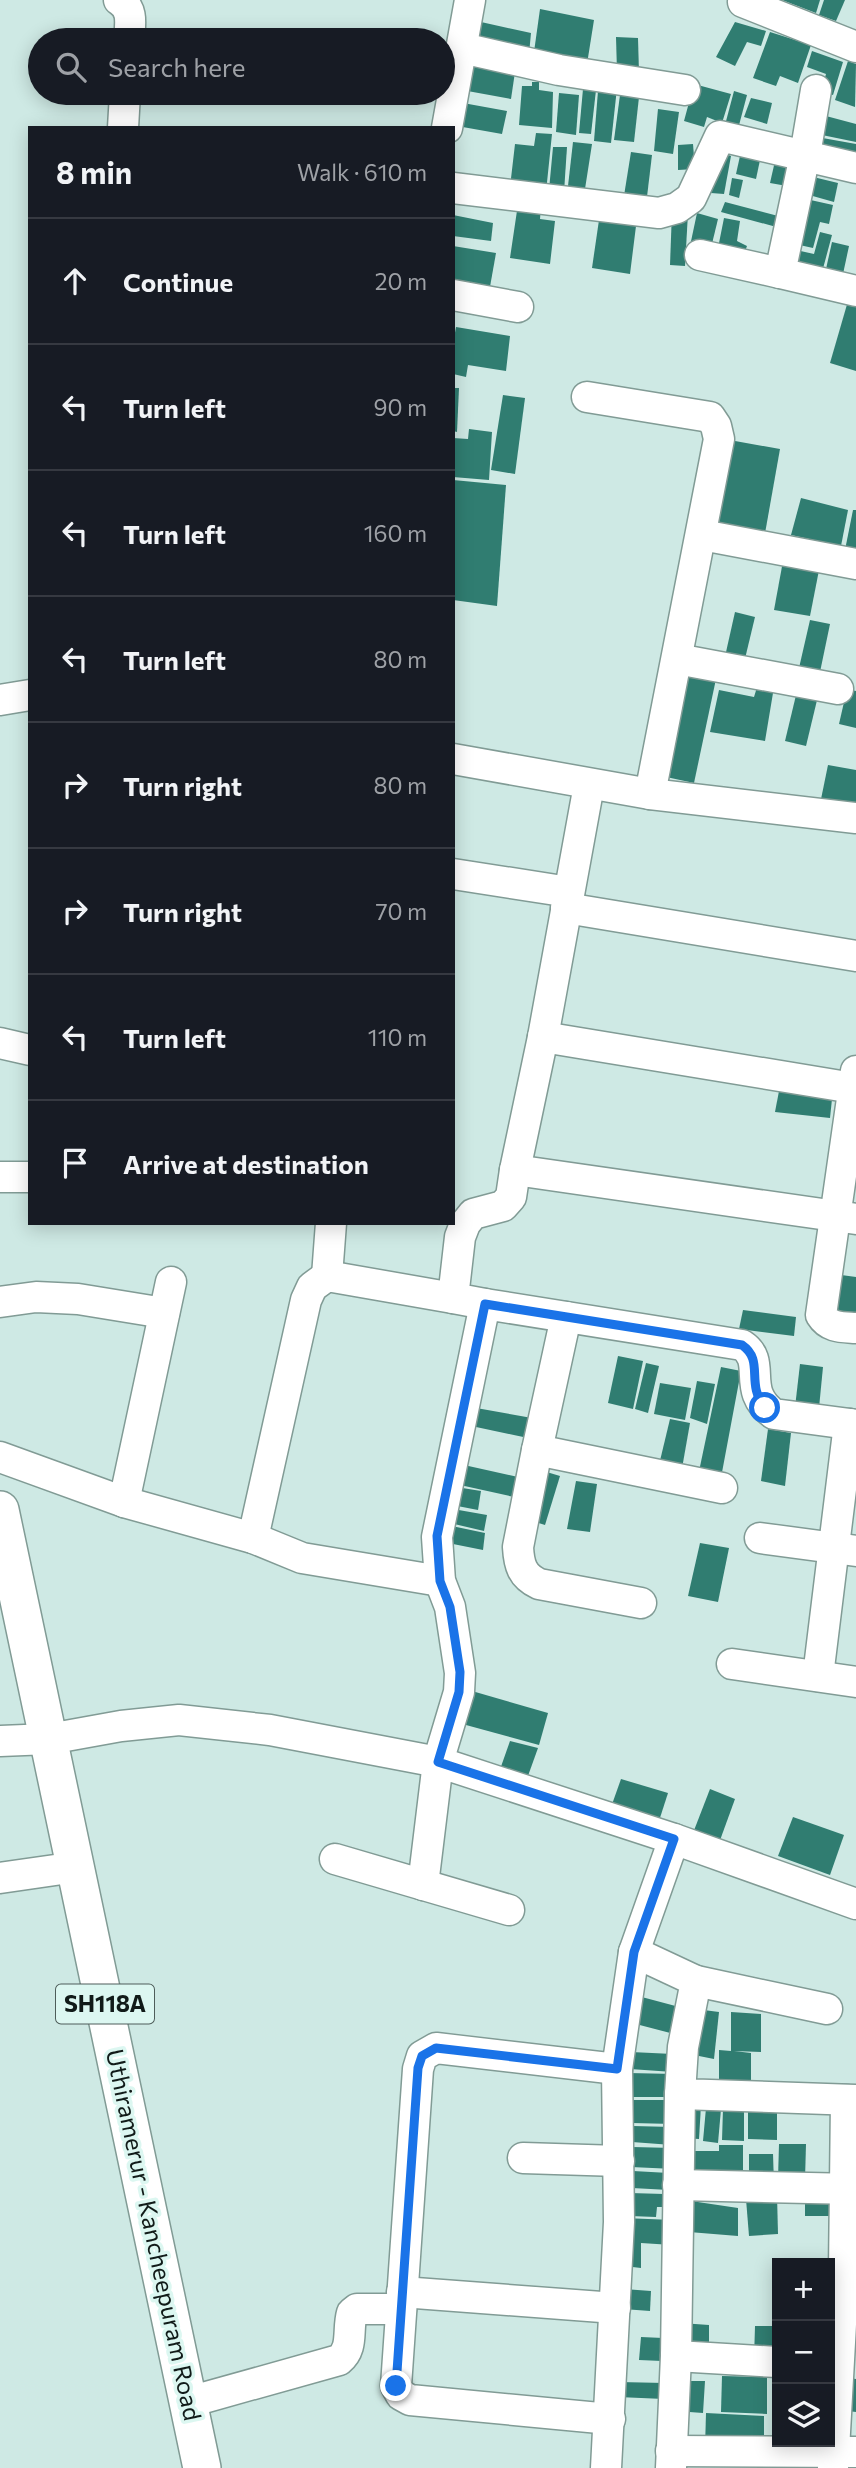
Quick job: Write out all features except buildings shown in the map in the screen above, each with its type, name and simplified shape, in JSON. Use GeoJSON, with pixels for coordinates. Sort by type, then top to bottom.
{"type":"FeatureCollection","features":[{"type":"Feature","properties":{"kind":"main road","name":"Uthiramerur - Kancheepuram Road"},"geometry":{"type":"LineString","coordinates":[[4,1537],[202,2468]]}},
{"type":"Feature","properties":{"kind":"street"},"geometry":{"type":"LineString","coordinates":[[119,0],[126,4],[131,16],[130,28]]}},
{"type":"Feature","properties":{"kind":"street"},"geometry":{"type":"LineString","coordinates":[[455,85],[470,0]]}},
{"type":"Feature","properties":{"kind":"street"},"geometry":{"type":"LineString","coordinates":[[743,2],[856,47]]}},
{"type":"Feature","properties":{"kind":"street"},"geometry":{"type":"LineString","coordinates":[[462,48],[559,70],[685,90]]}},
{"type":"Feature","properties":{"kind":"street"},"geometry":{"type":"LineString","coordinates":[[780,273],[816,90]]}},
{"type":"Feature","properties":{"kind":"street"},"geometry":{"type":"LineString","coordinates":[[123,126],[124,105]]}},
{"type":"Feature","properties":{"kind":"street"},"geometry":{"type":"LineString","coordinates":[[447,126],[451,105]]}},
{"type":"Feature","properties":{"kind":"street"},"geometry":{"type":"LineString","coordinates":[[455,188],[659,213],[677,208],[691,198],[720,136],[856,168]]}},
{"type":"Feature","properties":{"kind":"street"},"geometry":{"type":"LineString","coordinates":[[700,255],[856,291]]}},
{"type":"Feature","properties":{"kind":"street"},"geometry":{"type":"LineString","coordinates":[[455,295],[518,307]]}},
{"type":"Feature","properties":{"kind":"street"},"geometry":{"type":"LineString","coordinates":[[587,397],[710,417],[716,426],[719,439],[650,794]]}},
{"type":"Feature","properties":{"kind":"street"},"geometry":{"type":"LineString","coordinates":[[702,536],[856,564]]}},
{"type":"Feature","properties":{"kind":"street"},"geometry":{"type":"LineString","coordinates":[[677,659],[838,689]]}},
{"type":"Feature","properties":{"kind":"street"},"geometry":{"type":"LineString","coordinates":[[0,700],[28,695]]}},
{"type":"Feature","properties":{"kind":"street"},"geometry":{"type":"LineString","coordinates":[[455,759],[650,794],[856,818]]}},
{"type":"Feature","properties":{"kind":"street"},"geometry":{"type":"LineString","coordinates":[[453,1298],[460,1237],[465,1224],[473,1214],[503,1206],[512,1196],[589,785]]}},
{"type":"Feature","properties":{"kind":"street"},"geometry":{"type":"LineString","coordinates":[[455,874],[568,900],[856,956]]}},
{"type":"Feature","properties":{"kind":"street"},"geometry":{"type":"LineString","coordinates":[[543,1037],[854,1079],[846,1217],[821,1315],[825,1322],[833,1326],[856,1328]]}},
{"type":"Feature","properties":{"kind":"street"},"geometry":{"type":"LineString","coordinates":[[0,1043],[28,1050]]}},
{"type":"Feature","properties":{"kind":"street"},"geometry":{"type":"LineString","coordinates":[[515,1170],[846,1217]]}},
{"type":"Feature","properties":{"kind":"street"},"geometry":{"type":"LineString","coordinates":[[0,1177],[28,1177]]}},
{"type":"Feature","properties":{"kind":"street"},"geometry":{"type":"LineString","coordinates":[[327,1276],[331,1225]]}},
{"type":"Feature","properties":{"kind":"street"},"geometry":{"type":"LineString","coordinates":[[253,1538],[306,1300],[312,1287],[327,1276],[742,1345],[751,1351],[754,1360],[754,1389],[765,1408],[775,1414],[853,1424],[844,1550],[818,1676]]}},
{"type":"Feature","properties":{"kind":"street"},"geometry":{"type":"LineString","coordinates":[[124,1502],[171,1282]]}},
{"type":"Feature","properties":{"kind":"street"},"geometry":{"type":"LineString","coordinates":[[0,1302],[36,1297],[78,1299],[164,1313]]}},
{"type":"Feature","properties":{"kind":"street"},"geometry":{"type":"LineString","coordinates":[[423,1885],[438,1762],[459,1692],[460,1672],[437,1536],[485,1304]]}},
{"type":"Feature","properties":{"kind":"street"},"geometry":{"type":"LineString","coordinates":[[566,1317],[518,1547],[519,1560],[529,1579],[540,1584],[641,1603]]}},
{"type":"Feature","properties":{"kind":"street"},"geometry":{"type":"LineString","coordinates":[[537,1450],[722,1488]]}},
{"type":"Feature","properties":{"kind":"street"},"geometry":{"type":"LineString","coordinates":[[0,1457],[124,1502],[253,1538],[302,1558],[445,1594]]}},
{"type":"Feature","properties":{"kind":"street"},"geometry":{"type":"LineString","coordinates":[[760,1538],[844,1550]]}},
{"type":"Feature","properties":{"kind":"street"},"geometry":{"type":"LineString","coordinates":[[732,1664],[856,1682]]}},
{"type":"Feature","properties":{"kind":"street"},"geometry":{"type":"LineString","coordinates":[[0,1741],[49,1739],[121,1726],[179,1720],[270,1730],[438,1762],[674,1839],[856,1904]]}},
{"type":"Feature","properties":{"kind":"street"},"geometry":{"type":"LineString","coordinates":[[606,2468],[615,2308],[619,2161],[617,2069],[634,1952],[674,1839]]}},
{"type":"Feature","properties":{"kind":"street"},"geometry":{"type":"LineString","coordinates":[[335,1859],[509,1910]]}},
{"type":"Feature","properties":{"kind":"street"},"geometry":{"type":"LineString","coordinates":[[0,1878],[76,1867]]}},
{"type":"Feature","properties":{"kind":"street"},"geometry":{"type":"LineString","coordinates":[[634,1952],[696,1981],[827,2009]]}},
{"type":"Feature","properties":{"kind":"street"},"geometry":{"type":"LineString","coordinates":[[680,2094],[851,2100],[850,2270],[842,2365],[841,2458],[671,2460],[676,2357],[680,2094],[683,2047],[696,1981]]}},
{"type":"Feature","properties":{"kind":"street"},"geometry":{"type":"LineString","coordinates":[[610,2419],[410,2400],[401,2395],[396,2386],[418,2068],[422,2056],[436,2048],[617,2069]]}},
{"type":"Feature","properties":{"kind":"street"},"geometry":{"type":"LineString","coordinates":[[523,2158],[619,2161]]}},
{"type":"Feature","properties":{"kind":"street"},"geometry":{"type":"LineString","coordinates":[[678,2185],[850,2189]]}},
{"type":"Feature","properties":{"kind":"street"},"geometry":{"type":"LineString","coordinates":[[188,2402],[339,2360],[346,2355],[349,2347],[352,2313],[356,2309],[402,2301],[615,2308]]}},
{"type":"Feature","properties":{"kind":"street"},"geometry":{"type":"LineString","coordinates":[[676,2357],[772,2362]]}},
{"type":"Feature","properties":{"kind":"route"},"geometry":{"type":"LineString","coordinates":[[396,2386],[418,2068],[422,2056],[436,2048],[617,2069],[634,1952],[674,1839],[438,1762],[459,1692],[460,1672],[450,1607],[440,1581],[437,1536],[485,1304],[742,1345],[751,1351],[754,1360],[754,1389],[765,1408]]}}]}
